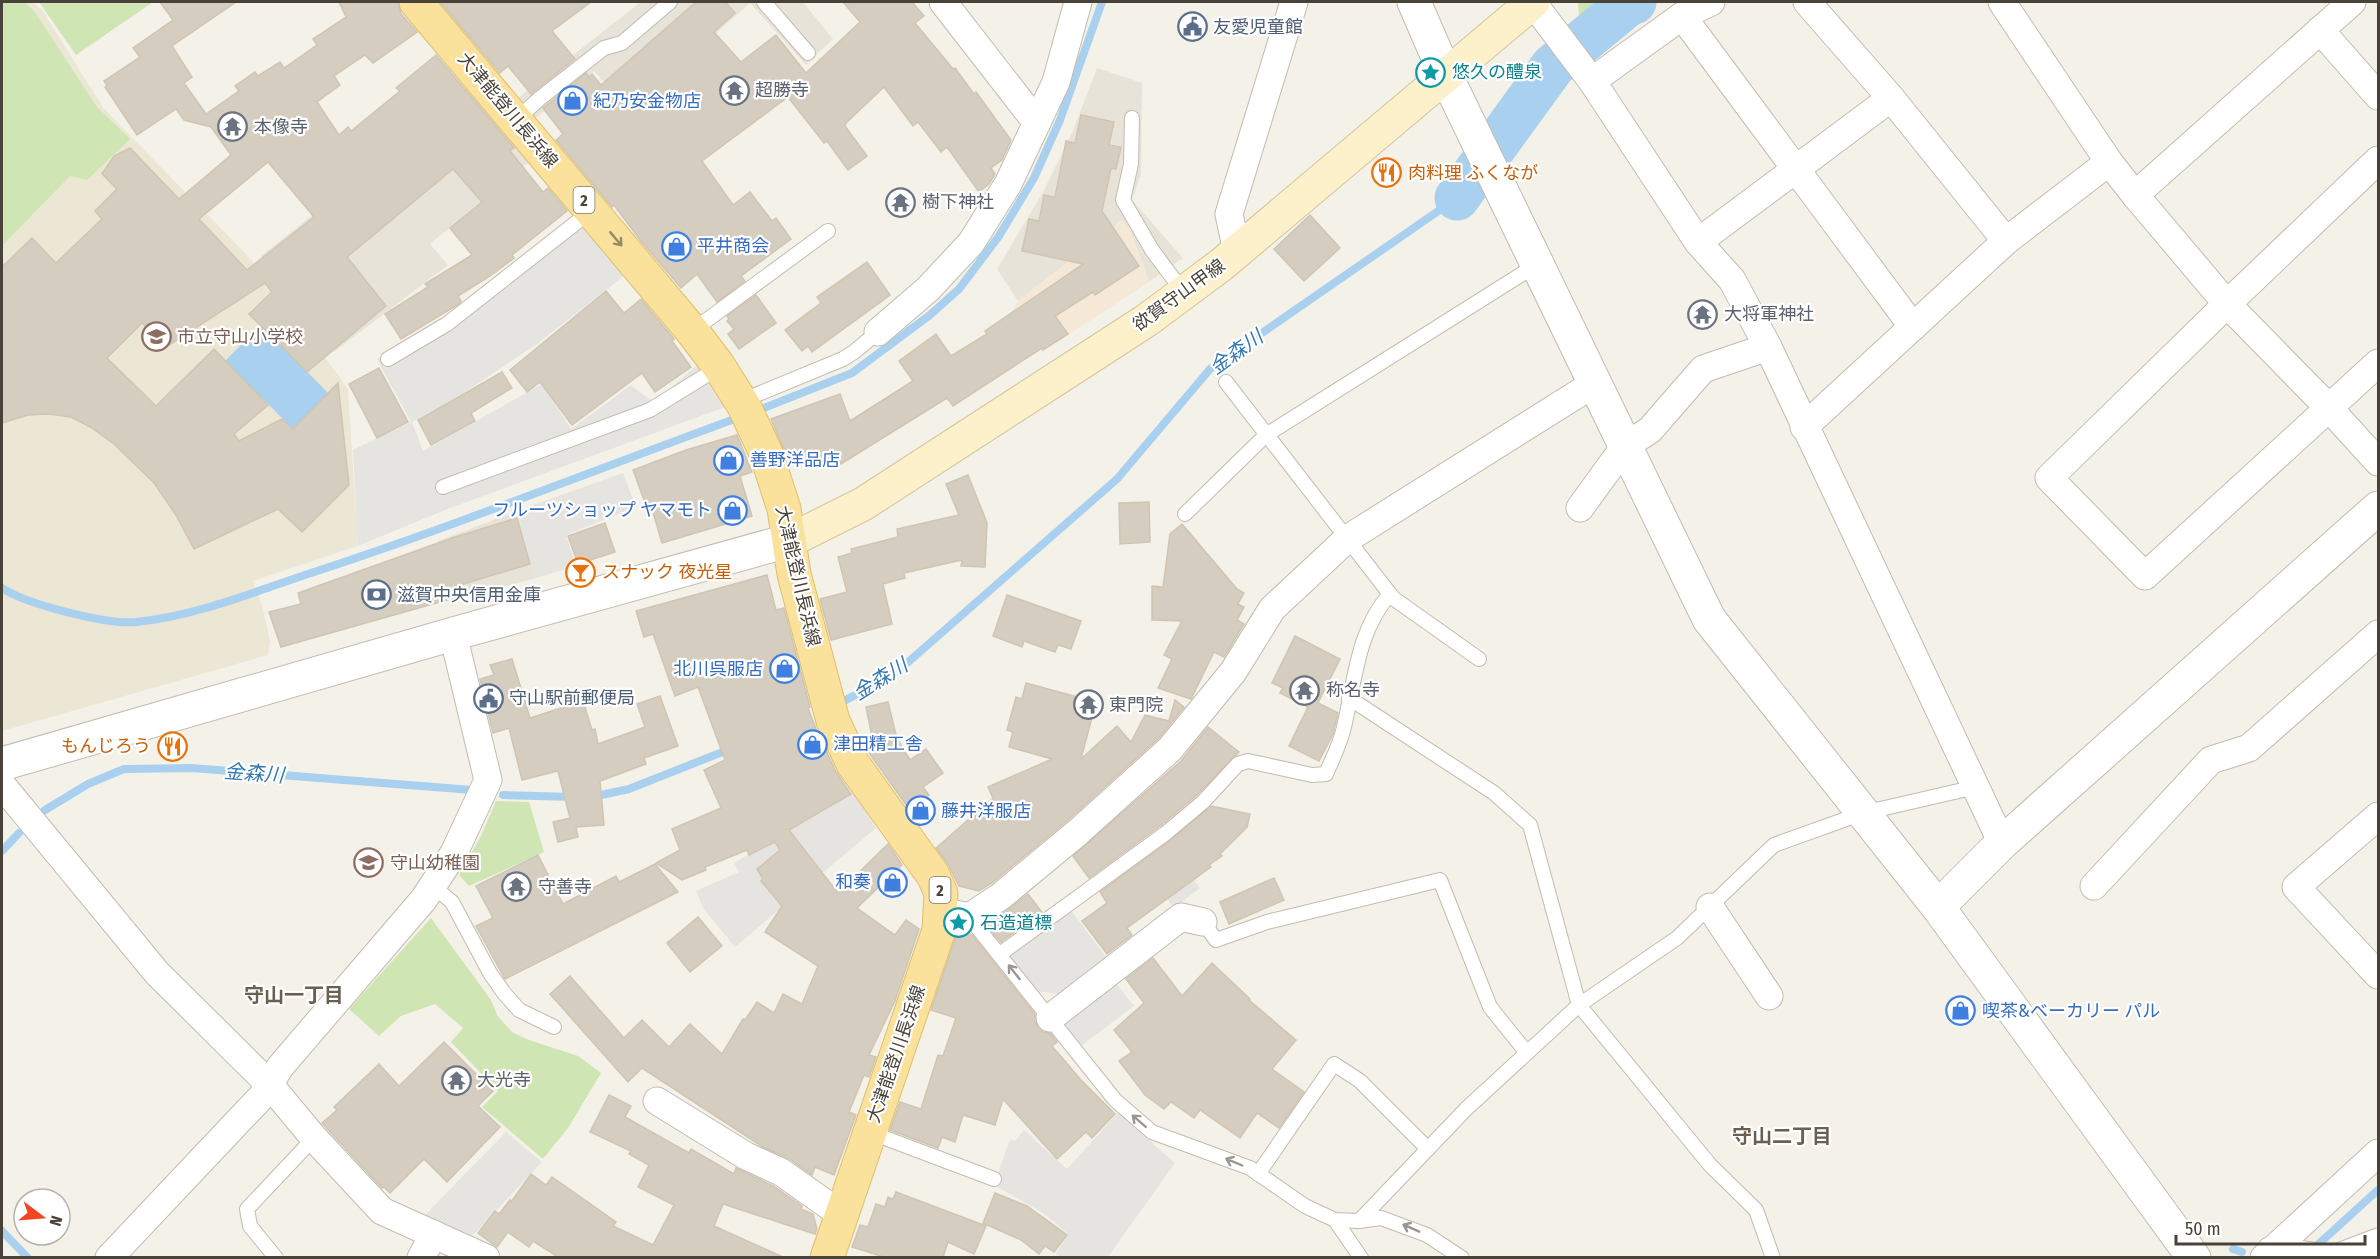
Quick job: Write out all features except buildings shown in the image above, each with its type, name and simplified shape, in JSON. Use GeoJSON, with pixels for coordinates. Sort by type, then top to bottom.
{"type":"FeatureCollection","features":[{"type":"Feature","properties":{"kind":"main road","name":"大津能登川長浜線"},"geometry":{"type":"LineString","coordinates":[[416,2],[692,331],[718,365],[746,410],[775,481],[790,540],[794,574],[833,721],[853,764],[933,875],[941,893],[955,914],[939,930],[842,1215],[833,1256]]}},
{"type":"Feature","properties":{"kind":"main road","name":"欲賀守山甲線"},"geometry":{"type":"LineString","coordinates":[[790,540],[863,504],[1147,320],[1237,252],[1447,77],[1533,2]]}},
{"type":"Feature","properties":{"kind":"street"},"geometry":{"type":"LineString","coordinates":[[943,2],[1037,123]]}},
{"type":"Feature","properties":{"kind":"street"},"geometry":{"type":"LineString","coordinates":[[878,332],[928,289],[971,243],[1008,184],[1056,82],[1078,2]]}},
{"type":"Feature","properties":{"kind":"street"},"geometry":{"type":"LineString","coordinates":[[1237,252],[1229,214],[1294,2]]}},
{"type":"Feature","properties":{"kind":"street"},"geometry":{"type":"LineString","coordinates":[[1414,2],[1447,77],[1709,619],[1938,907],[2191,1257]]}},
{"type":"Feature","properties":{"kind":"street"},"geometry":{"type":"LineString","coordinates":[[1533,2],[1592,81],[1698,242],[1732,280],[1768,347],[2002,843]]}},
{"type":"Feature","properties":{"kind":"street"},"geometry":{"type":"LineString","coordinates":[[1592,81],[1682,16],[1711,2]]}},
{"type":"Feature","properties":{"kind":"street"},"geometry":{"type":"LineString","coordinates":[[1808,2],[1891,98],[2006,241]]}},
{"type":"Feature","properties":{"kind":"street"},"geometry":{"type":"LineString","coordinates":[[2002,2],[2109,162],[2135,195],[2227,304],[2379,462]]}},
{"type":"Feature","properties":{"kind":"street"},"geometry":{"type":"LineString","coordinates":[[2135,195],[2352,2]]}},
{"type":"Feature","properties":{"kind":"street"},"geometry":{"type":"LineString","coordinates":[[1682,16],[1913,327]]}},
{"type":"Feature","properties":{"kind":"street"},"geometry":{"type":"LineString","coordinates":[[2320,30],[2379,96]]}},
{"type":"Feature","properties":{"kind":"street"},"geometry":{"type":"LineString","coordinates":[[1698,242],[1891,98]]}},
{"type":"Feature","properties":{"kind":"street"},"geometry":{"type":"LineString","coordinates":[[2379,160],[2049,478],[2145,576],[2379,363]]}},
{"type":"Feature","properties":{"kind":"street"},"geometry":{"type":"LineString","coordinates":[[1804,427],[2006,241],[2109,162]]}},
{"type":"Feature","properties":{"kind":"street"},"geometry":{"type":"LineString","coordinates":[[1580,508],[1625,446],[1650,430],[1703,369],[1768,347]]}},
{"type":"Feature","properties":{"kind":"street"},"geometry":{"type":"LineString","coordinates":[[955,914],[1010,889],[1077,833],[1170,748],[1233,672],[1272,609],[1347,538],[1595,383]]}},
{"type":"Feature","properties":{"kind":"street"},"geometry":{"type":"LineString","coordinates":[[1938,907],[2002,843],[2379,508]]}},
{"type":"Feature","properties":{"kind":"street"},"geometry":{"type":"LineString","coordinates":[[2,764],[790,540]]}},
{"type":"Feature","properties":{"kind":"street"},"geometry":{"type":"LineString","coordinates":[[109,1257],[263,1095],[280,1067],[424,899],[454,853],[488,780],[453,634]]}},
{"type":"Feature","properties":{"kind":"street"},"geometry":{"type":"LineString","coordinates":[[2094,886],[2211,760],[2249,748],[2379,634]]}},
{"type":"Feature","properties":{"kind":"street"},"geometry":{"type":"LineString","coordinates":[[2,785],[157,973],[270,1085],[314,1138],[382,1211],[486,1257]]}},
{"type":"Feature","properties":{"kind":"street"},"geometry":{"type":"LineString","coordinates":[[2379,816],[2296,887],[2379,975]]}},
{"type":"Feature","properties":{"kind":"street"},"geometry":{"type":"LineString","coordinates":[[1710,907],[1769,996]]}},
{"type":"Feature","properties":{"kind":"street"},"geometry":{"type":"LineString","coordinates":[[1050,1018],[1181,917],[1203,922]]}},
{"type":"Feature","properties":{"kind":"street"},"geometry":{"type":"LineString","coordinates":[[657,1101],[746,1156],[781,1172],[842,1215]]}},
{"type":"Feature","properties":{"kind":"street"},"geometry":{"type":"LineString","coordinates":[[2267,1254],[2379,1153]]}},
{"type":"Feature","properties":{"kind":"street"},"geometry":{"type":"LineString","coordinates":[[420,1257],[434,1234]]}},
{"type":"Feature","properties":{"kind":"street"},"geometry":{"type":"LineString","coordinates":[[2336,1257],[2379,1242]]}},
{"type":"Feature","properties":{"kind":"street"},"geometry":{"type":"LineString","coordinates":[[2267,1254],[2326,1257]]}},
{"type":"Feature","properties":{"kind":"lane"},"geometry":{"type":"LineString","coordinates":[[516,120],[538,99],[604,48],[622,43],[670,2]]}},
{"type":"Feature","properties":{"kind":"lane"},"geometry":{"type":"LineString","coordinates":[[764,2],[808,53]]}},
{"type":"Feature","properties":{"kind":"lane"},"geometry":{"type":"LineString","coordinates":[[1132,118],[1131,164],[1123,200],[1152,250],[1184,293]]}},
{"type":"Feature","properties":{"kind":"lane"},"geometry":{"type":"LineString","coordinates":[[388,359],[447,324],[592,210]]}},
{"type":"Feature","properties":{"kind":"lane"},"geometry":{"type":"LineString","coordinates":[[692,331],[828,231]]}},
{"type":"Feature","properties":{"kind":"lane"},"geometry":{"type":"LineString","coordinates":[[1185,514],[1266,435],[1532,253]]}},
{"type":"Feature","properties":{"kind":"lane"},"geometry":{"type":"LineString","coordinates":[[746,410],[843,359],[878,332]]}},
{"type":"Feature","properties":{"kind":"lane"},"geometry":{"type":"LineString","coordinates":[[442,487],[650,410],[705,376],[718,365]]}},
{"type":"Feature","properties":{"kind":"lane"},"geometry":{"type":"LineString","coordinates":[[1226,382],[1390,594],[1479,659]]}},
{"type":"Feature","properties":{"kind":"lane"},"geometry":{"type":"LineString","coordinates":[[1000,954],[1166,833],[1203,802],[1238,764],[1248,761],[1312,775],[1326,774],[1343,731],[1362,642],[1382,602],[1390,594]]}},
{"type":"Feature","properties":{"kind":"lane"},"geometry":{"type":"LineString","coordinates":[[1349,698],[1494,793],[1530,825],[1579,1005],[1710,1165],[1756,1210],[1773,1257]]}},
{"type":"Feature","properties":{"kind":"lane"},"geometry":{"type":"LineString","coordinates":[[1359,1221],[1466,1109],[1579,1005],[1677,938],[1774,845],[1863,813],[1976,787]]}},
{"type":"Feature","properties":{"kind":"lane"},"geometry":{"type":"LineString","coordinates":[[1203,922],[1216,940],[1267,922],[1440,880],[1490,1007],[1527,1053]]}},
{"type":"Feature","properties":{"kind":"lane"},"geometry":{"type":"LineString","coordinates":[[433,886],[452,902],[490,973],[504,993],[519,1010],[554,1028]]}},
{"type":"Feature","properties":{"kind":"lane"},"geometry":{"type":"LineString","coordinates":[[955,914],[1000,954],[1115,1100],[1152,1132],[1216,1154],[1258,1174],[1305,1206],[1335,1220],[1359,1221],[1382,1218],[1403,1224],[1427,1235],[1462,1257]]}},
{"type":"Feature","properties":{"kind":"lane"},"geometry":{"type":"LineString","coordinates":[[1258,1174],[1334,1064],[1360,1081],[1428,1149]]}},
{"type":"Feature","properties":{"kind":"lane"},"geometry":{"type":"LineString","coordinates":[[869,1132],[994,1179]]}},
{"type":"Feature","properties":{"kind":"lane"},"geometry":{"type":"LineString","coordinates":[[276,1257],[250,1226],[247,1209],[314,1138]]}},
{"type":"Feature","properties":{"kind":"lane"},"geometry":{"type":"LineString","coordinates":[[1335,1220],[1361,1257]]}},
{"type":"Feature","properties":{"kind":"shaded area","name":"市立守山小学校"},"geometry":{"type":"Polygon","coordinates":[[[2,2],[33,2],[42,10],[104,109],[246,254],[272,285],[348,389],[358,546],[253,581],[261,602],[270,641],[268,655],[2,731],[2,2]]]}},
{"type":"Feature","properties":{"kind":"shaded area"},"geometry":{"type":"Polygon","coordinates":[[[641,2],[803,2],[833,39],[806,65],[750,3],[629,110],[594,71],[532,121],[514,101],[641,2]]]}},
{"type":"Feature","properties":{"kind":"shaded area"},"geometry":{"type":"Polygon","coordinates":[[[1097,68],[1142,83],[1141,174],[1132,200],[1183,258],[1149,282],[1129,227],[1121,221],[1018,301],[997,269],[1043,192],[1072,133],[1097,68]]]}},
{"type":"Feature","properties":{"kind":"shaded area"},"geometry":{"type":"Polygon","coordinates":[[[473,82],[535,157],[430,244],[448,265],[334,352],[261,256],[410,137],[473,82]]]}},
{"type":"Feature","properties":{"kind":"shaded area"},"geometry":{"type":"Polygon","coordinates":[[[579,210],[630,271],[537,344],[460,395],[412,422],[423,451],[542,384],[571,429],[631,385],[654,403],[704,359],[728,406],[445,510],[358,546],[353,450],[411,422],[377,359],[449,315],[579,210]]]}},
{"type":"Feature","properties":{"kind":"shaded area"},"geometry":{"type":"Polygon","coordinates":[[[1121,221],[1129,227],[1149,282],[1042,352],[1013,310],[1018,301],[1121,221]]]}},
{"type":"Feature","properties":{"kind":"shaded area"},"geometry":{"type":"Polygon","coordinates":[[[623,473],[636,507],[566,535],[576,566],[536,578],[517,511],[623,473]]]}},
{"type":"Feature","properties":{"kind":"shaded area"},"geometry":{"type":"Polygon","coordinates":[[[517,511],[536,578],[456,600],[438,541],[517,511]]]}},
{"type":"Feature","properties":{"kind":"shaded area"},"geometry":{"type":"Polygon","coordinates":[[[854,793],[876,828],[735,947],[703,908],[696,891],[739,872],[734,863],[854,793]]]}},
{"type":"Feature","properties":{"kind":"shaded area"},"geometry":{"type":"Polygon","coordinates":[[[1166,843],[1200,888],[1174,908],[1141,861],[1166,843]]]}},
{"type":"Feature","properties":{"kind":"shaded area"},"geometry":{"type":"Polygon","coordinates":[[[1070,909],[1109,961],[1065,995],[1037,991],[1009,955],[1070,909]]]}},
{"type":"Feature","properties":{"kind":"shaded area"},"geometry":{"type":"Polygon","coordinates":[[[1115,982],[1134,1006],[1081,1046],[1061,1021],[1115,982]]]}},
{"type":"Feature","properties":{"kind":"shaded area"},"geometry":{"type":"Polygon","coordinates":[[[1118,1113],[1175,1163],[1108,1257],[1061,1257],[1056,1254],[1068,1234],[1045,1214],[994,1185],[1010,1139],[1015,1141],[1024,1130],[1067,1169],[1118,1113]]]}},
{"type":"Feature","properties":{"kind":"shaded area"},"geometry":{"type":"Polygon","coordinates":[[[506,1132],[542,1162],[472,1236],[425,1215],[506,1132]]]}},
{"type":"Feature","properties":{"kind":"green space"},"geometry":{"type":"Polygon","coordinates":[[[2,2],[25,2],[34,11],[97,107],[130,139],[87,180],[70,176],[2,246],[2,2]]]}},
{"type":"Feature","properties":{"kind":"green space"},"geometry":{"type":"Polygon","coordinates":[[[39,2],[153,2],[76,55],[39,2]]]}},
{"type":"Feature","properties":{"kind":"green space"},"geometry":{"type":"Polygon","coordinates":[[[1578,2],[1598,2],[1579,17],[1578,2]]]}},
{"type":"Feature","properties":{"kind":"green space"},"geometry":{"type":"Polygon","coordinates":[[[496,801],[529,802],[544,852],[469,886],[459,875],[481,836],[496,801]]]}},
{"type":"Feature","properties":{"kind":"green space"},"geometry":{"type":"Polygon","coordinates":[[[431,918],[491,1000],[497,1015],[512,1032],[578,1056],[601,1073],[568,1128],[543,1159],[482,1107],[498,1091],[451,1042],[463,1028],[435,1004],[401,1016],[379,1036],[349,1009],[431,918]]]}},
{"type":"Feature","properties":{"kind":"water"},"geometry":{"type":"Polygon","coordinates":[[[261,325],[328,393],[293,429],[225,361],[261,325]]]}},
{"type":"Feature","properties":{"kind":"waterway"},"geometry":{"type":"LineString","coordinates":[[754,412],[852,373],[930,315],[959,289],[999,236],[1034,178],[1060,120],[1102,2]]}},
{"type":"Feature","properties":{"kind":"waterway","name":"金森川"},"geometry":{"type":"LineString","coordinates":[[1457,198],[1553,66],[1628,4],[1634,2]]}},
{"type":"Feature","properties":{"kind":"waterway","name":"金森川"},"geometry":{"type":"LineString","coordinates":[[837,705],[898,671],[1117,479],[1210,369],[1457,198]]}},
{"type":"Feature","properties":{"kind":"waterway"},"geometry":{"type":"LineString","coordinates":[[2,588],[47,607],[87,617],[123,622],[159,619],[204,609],[421,535],[740,417]]}},
{"type":"Feature","properties":{"kind":"waterway","name":"金森川"},"geometry":{"type":"LineString","coordinates":[[592,797],[629,789],[730,749]]}},
{"type":"Feature","properties":{"kind":"waterway","name":"金森川"},"geometry":{"type":"LineString","coordinates":[[45,810],[88,784],[124,769],[192,768],[472,790]]}},
{"type":"Feature","properties":{"kind":"waterway","name":"金森川"},"geometry":{"type":"LineString","coordinates":[[503,795],[574,797]]}},
{"type":"Feature","properties":{"kind":"waterway","name":"金森川"},"geometry":{"type":"LineString","coordinates":[[2,851],[19,833]]}},
{"type":"Feature","properties":{"kind":"waterway"},"geometry":{"type":"LineString","coordinates":[[2312,1250],[2378,1190]]}},
{"type":"Feature","properties":{"kind":"waterway","name":"金森川"},"geometry":{"type":"LineString","coordinates":[[2,1231],[28,1258]]}},
{"type":"Feature","properties":{"kind":"waterway"},"geometry":{"type":"LineString","coordinates":[[2233,1249],[2242,1252]]}},
{"type":"Feature","properties":{"kind":"place","name":"友愛児童館"},"geometry":{"type":"Point","coordinates":[1192,27]}},
{"type":"Feature","properties":{"kind":"place","name":"悠久の醴泉"},"geometry":{"type":"Point","coordinates":[1431,72]}},
{"type":"Feature","properties":{"kind":"place","name":"超勝寺"},"geometry":{"type":"Point","coordinates":[734,90]}},
{"type":"Feature","properties":{"kind":"place","name":"紀乃安金物店"},"geometry":{"type":"Point","coordinates":[572,101]}},
{"type":"Feature","properties":{"kind":"place","name":"本像寺"},"geometry":{"type":"Point","coordinates":[233,127]}},
{"type":"Feature","properties":{"kind":"place","name":"肉料理 ふくなが"},"geometry":{"type":"Point","coordinates":[1387,173]}},
{"type":"Feature","properties":{"kind":"place","name":"樹下神社"},"geometry":{"type":"Point","coordinates":[901,202]}},
{"type":"Feature","properties":{"kind":"place","name":"平井商会"},"geometry":{"type":"Point","coordinates":[676,246]}},
{"type":"Feature","properties":{"kind":"place","name":"大将軍神社"},"geometry":{"type":"Point","coordinates":[1703,314]}},
{"type":"Feature","properties":{"kind":"place","name":"市立守山小学校"},"geometry":{"type":"Point","coordinates":[156,337]}},
{"type":"Feature","properties":{"kind":"place","name":"善野洋品店"},"geometry":{"type":"Point","coordinates":[729,460]}},
{"type":"Feature","properties":{"kind":"place","name":"フルーツショップ ヤマモト"},"geometry":{"type":"Point","coordinates":[733,510]}},
{"type":"Feature","properties":{"kind":"place","name":"スナック 夜光星"},"geometry":{"type":"Point","coordinates":[581,572]}},
{"type":"Feature","properties":{"kind":"place","name":"滋賀中央信用金庫"},"geometry":{"type":"Point","coordinates":[376,595]}},
{"type":"Feature","properties":{"kind":"place","name":"北川呉服店"},"geometry":{"type":"Point","coordinates":[784,669]}},
{"type":"Feature","properties":{"kind":"place","name":"称名寺"},"geometry":{"type":"Point","coordinates":[1305,690]}},
{"type":"Feature","properties":{"kind":"place","name":"守山駅前郵便局"},"geometry":{"type":"Point","coordinates":[488,698]}},
{"type":"Feature","properties":{"kind":"place","name":"東門院"},"geometry":{"type":"Point","coordinates":[1088,705]}},
{"type":"Feature","properties":{"kind":"place","name":"津田精工舎"},"geometry":{"type":"Point","coordinates":[812,744]}},
{"type":"Feature","properties":{"kind":"place","name":"もんじろう"},"geometry":{"type":"Point","coordinates":[172,746]}},
{"type":"Feature","properties":{"kind":"place","name":"藤井洋服店"},"geometry":{"type":"Point","coordinates":[920,811]}},
{"type":"Feature","properties":{"kind":"place","name":"守山幼稚園"},"geometry":{"type":"Point","coordinates":[369,863]}},
{"type":"Feature","properties":{"kind":"place","name":"和奏"},"geometry":{"type":"Point","coordinates":[892,882]}},
{"type":"Feature","properties":{"kind":"place","name":"守善寺"},"geometry":{"type":"Point","coordinates":[517,887]}},
{"type":"Feature","properties":{"kind":"place","name":"石造道標"},"geometry":{"type":"Point","coordinates":[959,923]}},
{"type":"Feature","properties":{"kind":"place","name":"喫茶&ベーカリー パル"},"geometry":{"type":"Point","coordinates":[1961,1011]}},
{"type":"Feature","properties":{"kind":"place","name":"大光寺"},"geometry":{"type":"Point","coordinates":[456,1080]}},
{"type":"Feature","properties":{"kind":"district","name":"守山一丁目"},"geometry":{"type":"Point","coordinates":[294,995]}},
{"type":"Feature","properties":{"kind":"district","name":"守山二丁目"},"geometry":{"type":"Point","coordinates":[1782,1136]}}]}
